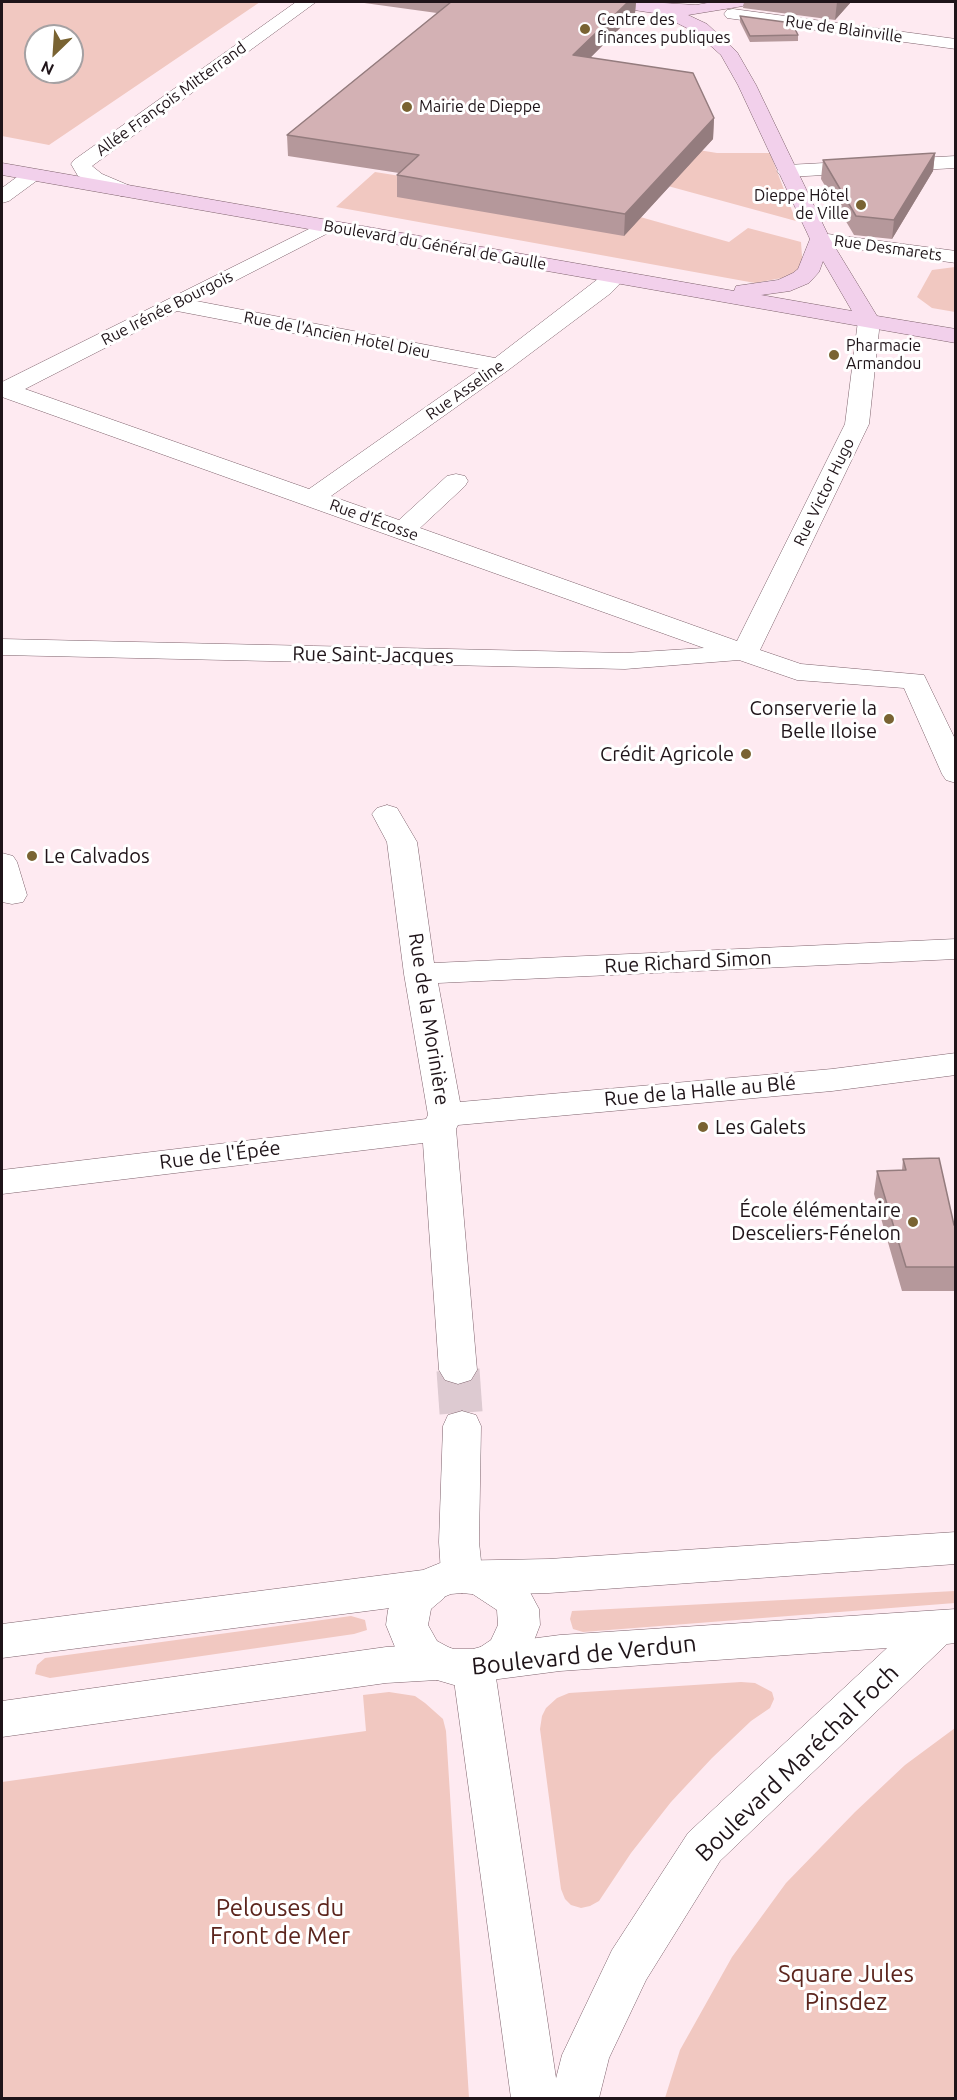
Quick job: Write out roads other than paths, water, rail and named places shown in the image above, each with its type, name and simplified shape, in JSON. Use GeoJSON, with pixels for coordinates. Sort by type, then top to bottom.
{"type":"FeatureCollection","features":[{"type":"Feature","properties":{"kind":"main road"},"geometry":{"type":"LineString","coordinates":[[613,2],[696,10],[738,6],[727,32],[728,52]]}},
{"type":"Feature","properties":{"kind":"main road"},"geometry":{"type":"LineString","coordinates":[[657,8],[701,28],[728,52],[747,85],[820,239],[868,321]]}},
{"type":"Feature","properties":{"kind":"main road","name":"Boulevard du Général de Gaulle"},"geometry":{"type":"LineString","coordinates":[[2,170],[956,336]]}},
{"type":"Feature","properties":{"kind":"main road"},"geometry":{"type":"LineString","coordinates":[[677,288],[753,291],[782,286],[801,279],[808,272],[820,239]]}},
{"type":"Feature","properties":{"kind":"street","name":"Allée François Mitterrand"},"geometry":{"type":"LineString","coordinates":[[128,192],[95,178],[85,172],[81,164],[307,2]]}},
{"type":"Feature","properties":{"kind":"street","name":"Rue de Blainville"},"geometry":{"type":"LineString","coordinates":[[738,6],[956,45]]}},
{"type":"Feature","properties":{"kind":"street"},"geometry":{"type":"LineString","coordinates":[[787,171],[956,162]]}},
{"type":"Feature","properties":{"kind":"street"},"geometry":{"type":"LineString","coordinates":[[2,197],[32,175]]}},
{"type":"Feature","properties":{"kind":"street","name":"Rue Irénée Bourgois"},"geometry":{"type":"LineString","coordinates":[[4,390],[327,226]]}},
{"type":"Feature","properties":{"kind":"street","name":"Rue Desmarets"},"geometry":{"type":"LineString","coordinates":[[820,239],[956,258]]}},
{"type":"Feature","properties":{"kind":"street","name":"Rue Asseline"},"geometry":{"type":"LineString","coordinates":[[312,498],[499,366],[615,277]]}},
{"type":"Feature","properties":{"kind":"street","name":"Rue de l'Ancien Hotel Dieu"},"geometry":{"type":"LineString","coordinates":[[175,304],[499,366]]}},
{"type":"Feature","properties":{"kind":"street","name":"Rue Victor Hugo"},"geometry":{"type":"LineString","coordinates":[[745,653],[857,424],[868,321]]}},
{"type":"Feature","properties":{"kind":"street","name":"Rue d'Écosse"},"geometry":{"type":"LineString","coordinates":[[4,390],[404,530],[796,672],[914,681],[955,771]]}},
{"type":"Feature","properties":{"kind":"street"},"geometry":{"type":"LineString","coordinates":[[404,530],[456,481]]}},
{"type":"Feature","properties":{"kind":"street","name":"Rue Saint-Jacques"},"geometry":{"type":"LineString","coordinates":[[2,647],[625,661],[745,653]]}},
{"type":"Feature","properties":{"kind":"street","name":"Rue de la Morinière"},"geometry":{"type":"LineString","coordinates":[[387,814],[402,842],[442,1122],[458,1370]]}},
{"type":"Feature","properties":{"kind":"street"},"geometry":{"type":"LineString","coordinates":[[2,862],[12,895]]}},
{"type":"Feature","properties":{"kind":"street","name":"Rue Richard Simon"},"geometry":{"type":"LineString","coordinates":[[420,974],[956,950]]}},
{"type":"Feature","properties":{"kind":"street","name":"Rue de la Halle au Blé"},"geometry":{"type":"LineString","coordinates":[[442,1122],[832,1080],[956,1064]]}},
{"type":"Feature","properties":{"kind":"street","name":"Rue de l'Épée"},"geometry":{"type":"LineString","coordinates":[[2,1182],[442,1122]]}},
{"type":"Feature","properties":{"kind":"street"},"geometry":{"type":"LineString","coordinates":[[457,1580],[462,1426]]}},
{"type":"Feature","properties":{"kind":"street"},"geometry":{"type":"LineString","coordinates":[[2,1641],[457,1580],[956,1548]]}},
{"type":"Feature","properties":{"kind":"street"},"geometry":{"type":"LineString","coordinates":[[457,1580],[510,1596],[518,1609],[519,1625],[515,1639],[506,1652],[467,1664],[422,1653],[412,1640],[407,1625],[409,1610],[416,1597],[457,1580]]}},
{"type":"Feature","properties":{"kind":"street","name":"Boulevard de Verdun"},"geometry":{"type":"LineString","coordinates":[[2,1719],[386,1665],[467,1664],[560,1653],[946,1627]]}},
{"type":"Feature","properties":{"kind":"street","name":"Boulevard Maréchal Foch"},"geometry":{"type":"LineString","coordinates":[[575,2098],[586,2055],[629,1965],[704,1847],[946,1627]]}},
{"type":"Feature","properties":{"kind":"street"},"geometry":{"type":"LineString","coordinates":[[467,1664],[486,1745],[535,2098]]}},
{"type":"Feature","properties":{"kind":"tunnel"},"geometry":{"type":"LineString","coordinates":[[458,1370],[462,1426]]}},
{"type":"Feature","properties":{"kind":"place","name":"Centre des finances publiques"},"geometry":{"type":"Point","coordinates":[585,29]}},
{"type":"Feature","properties":{"kind":"place","name":"Mairie de Dieppe"},"geometry":{"type":"Point","coordinates":[407,107]}},
{"type":"Feature","properties":{"kind":"place","name":"Dieppe Hôtel de Ville"},"geometry":{"type":"Point","coordinates":[861,205]}},
{"type":"Feature","properties":{"kind":"place","name":"Pharmacie Armandou"},"geometry":{"type":"Point","coordinates":[834,355]}},
{"type":"Feature","properties":{"kind":"place","name":"Conserverie la Belle Iloise"},"geometry":{"type":"Point","coordinates":[889,719]}},
{"type":"Feature","properties":{"kind":"place","name":"Crédit Agricole"},"geometry":{"type":"Point","coordinates":[746,754]}},
{"type":"Feature","properties":{"kind":"place","name":"Le Calvados"},"geometry":{"type":"Point","coordinates":[32,856]}},
{"type":"Feature","properties":{"kind":"place","name":"Les Galets"},"geometry":{"type":"Point","coordinates":[703,1127]}},
{"type":"Feature","properties":{"kind":"place","name":"École élémentaire Desceliers-Fénelon"},"geometry":{"type":"Point","coordinates":[913,1222]}},
{"type":"Feature","properties":{"kind":"park label","name":"Pelouses du Front de Mer"},"geometry":{"type":"Point","coordinates":[280,1922]}},
{"type":"Feature","properties":{"kind":"park label","name":"Square Jules Pinsdez"},"geometry":{"type":"Point","coordinates":[846,1988]}}]}
